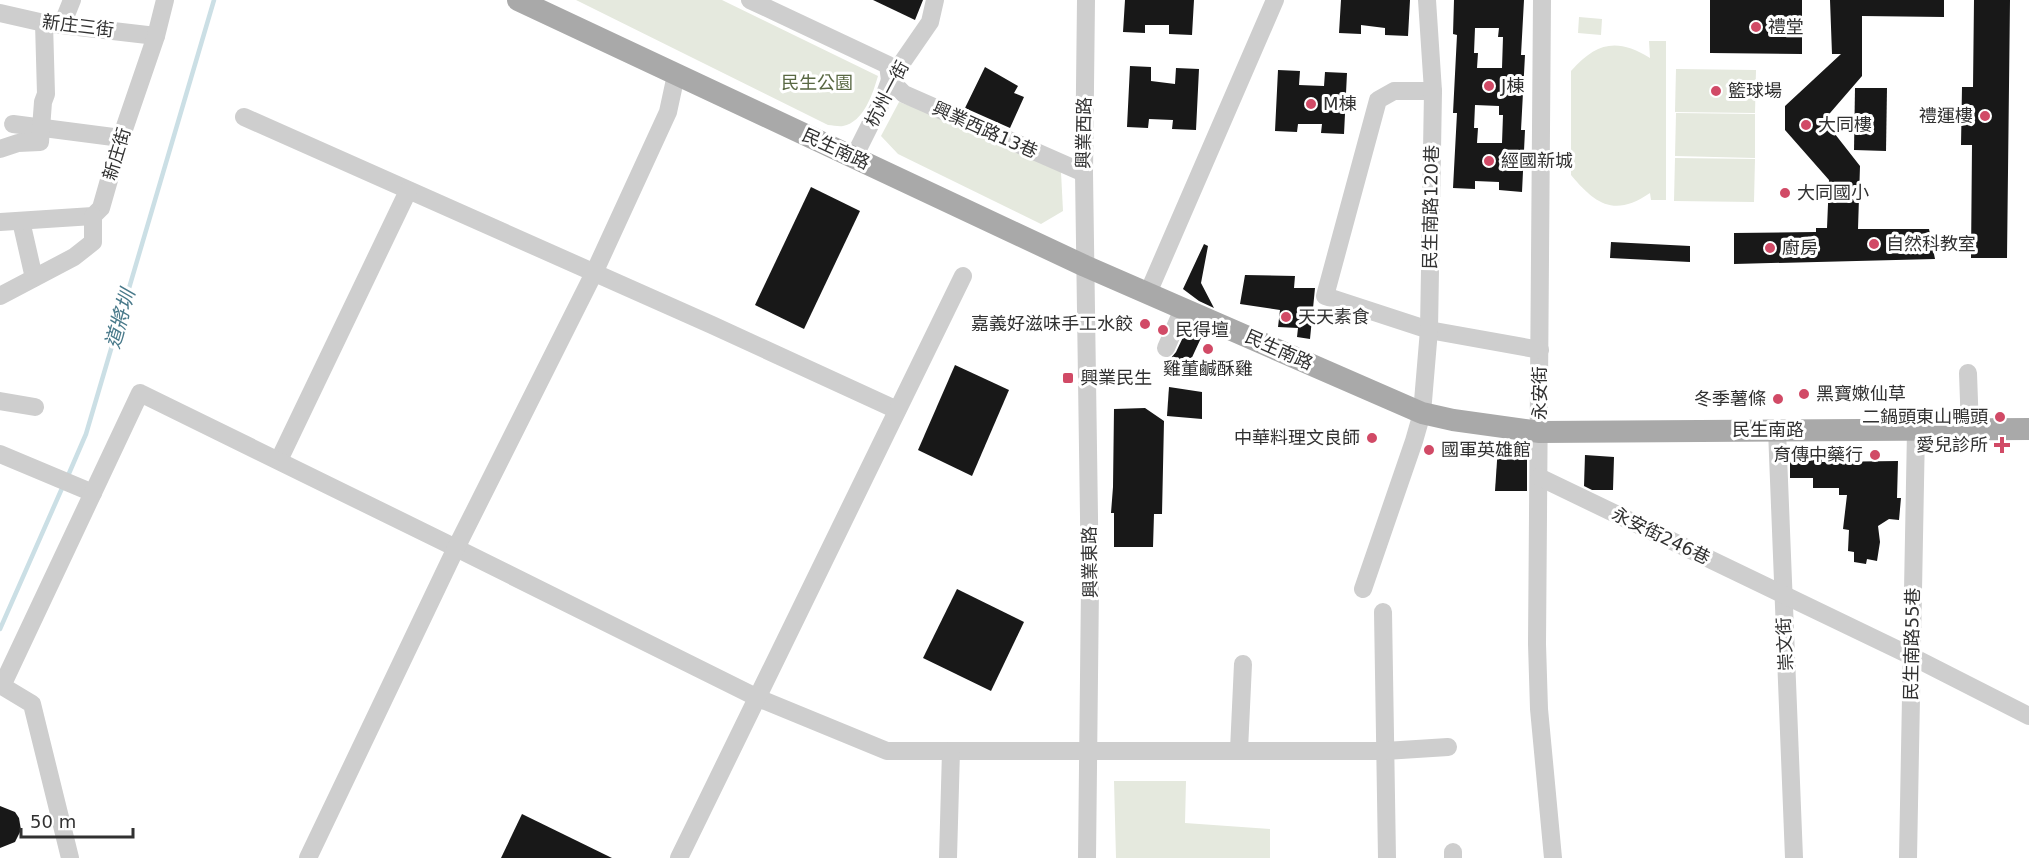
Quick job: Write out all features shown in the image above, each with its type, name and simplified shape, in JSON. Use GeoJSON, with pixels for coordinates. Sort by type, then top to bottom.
{"type":"FeatureCollection","features":[{"type":"Feature","properties":{"kind":"main road","name":"民生南路"},"geometry":{"type":"LineString","coordinates":[[522,1],[1085,266],[1422,413],[1453,420],[1540,432],[2029,429]]}},
{"type":"Feature","properties":{"kind":"street"},"geometry":{"type":"LineString","coordinates":[[0,149],[18,143],[40,142],[53,24],[72,0]]}},
{"type":"Feature","properties":{"kind":"street","name":"新庄街"},"geometry":{"type":"LineString","coordinates":[[93,216],[101,208],[121,138],[156,36],[165,0]]}},
{"type":"Feature","properties":{"kind":"street","name":"興業西路13巷"},"geometry":{"type":"LineString","coordinates":[[750,0],[888,65],[890,80],[904,94],[1084,173]]}},
{"type":"Feature","properties":{"kind":"street","name":"杭州一街"},"geometry":{"type":"LineString","coordinates":[[854,157],[890,80],[930,22],[935,0]]}},
{"type":"Feature","properties":{"kind":"street","name":"興業西路"},"geometry":{"type":"LineString","coordinates":[[1085,266],[1086,0]]}},
{"type":"Feature","properties":{"kind":"street"},"geometry":{"type":"LineString","coordinates":[[1148,293],[1275,0]]}},
{"type":"Feature","properties":{"kind":"street","name":"民生南路120巷"},"geometry":{"type":"LineString","coordinates":[[1363,589],[1422,413],[1429,330],[1433,91],[1427,0]]}},
{"type":"Feature","properties":{"kind":"street","name":"永安街"},"geometry":{"type":"LineString","coordinates":[[1542,0],[1537,644],[1539,709],[1552,858]]}},
{"type":"Feature","properties":{"kind":"street","name":"新庄三街"},"geometry":{"type":"LineString","coordinates":[[0,13],[53,24],[156,36]]}},
{"type":"Feature","properties":{"kind":"street"},"geometry":{"type":"LineString","coordinates":[[308,858],[456,548],[594,273],[668,112],[676,75]]}},
{"type":"Feature","properties":{"kind":"street"},"geometry":{"type":"LineString","coordinates":[[1433,91],[1394,91],[1378,100],[1325,296],[1429,330],[1540,350]]}},
{"type":"Feature","properties":{"kind":"street"},"geometry":{"type":"LineString","coordinates":[[244,117],[897,410]]}},
{"type":"Feature","properties":{"kind":"street"},"geometry":{"type":"LineString","coordinates":[[13,124],[121,138]]}},
{"type":"Feature","properties":{"kind":"street"},"geometry":{"type":"LineString","coordinates":[[279,460],[408,191]]}},
{"type":"Feature","properties":{"kind":"street"},"geometry":{"type":"LineString","coordinates":[[0,222],[93,216],[93,242],[74,257],[0,296]]}},
{"type":"Feature","properties":{"kind":"street"},"geometry":{"type":"LineString","coordinates":[[21,221],[34,278]]}},
{"type":"Feature","properties":{"kind":"street","name":"興業東路"},"geometry":{"type":"LineString","coordinates":[[1085,266],[1090,586],[1086,858]]}},
{"type":"Feature","properties":{"kind":"street"},"geometry":{"type":"LineString","coordinates":[[680,858],[963,276]]}},
{"type":"Feature","properties":{"kind":"street"},"geometry":{"type":"LineString","coordinates":[[1166,348],[1183,309]]}},
{"type":"Feature","properties":{"kind":"street"},"geometry":{"type":"LineString","coordinates":[[1968,373],[1970,430]]}},
{"type":"Feature","properties":{"kind":"street"},"geometry":{"type":"LineString","coordinates":[[70,858],[32,704],[2,686],[140,393],[758,698],[887,751],[1385,751],[1448,747]]}},
{"type":"Feature","properties":{"kind":"street"},"geometry":{"type":"LineString","coordinates":[[0,401],[35,407]]}},
{"type":"Feature","properties":{"kind":"street","name":"崇文街"},"geometry":{"type":"LineString","coordinates":[[1777,430],[1794,858]]}},
{"type":"Feature","properties":{"kind":"street","name":"民生南路55巷"},"geometry":{"type":"LineString","coordinates":[[1908,858],[1916,430]]}},
{"type":"Feature","properties":{"kind":"street"},"geometry":{"type":"LineString","coordinates":[[0,454],[93,493]]}},
{"type":"Feature","properties":{"kind":"street","name":"永安街246巷"},"geometry":{"type":"LineString","coordinates":[[1539,477],[1911,656],[2029,717]]}},
{"type":"Feature","properties":{"kind":"street"},"geometry":{"type":"LineString","coordinates":[[1383,612],[1387,858]]}},
{"type":"Feature","properties":{"kind":"street"},"geometry":{"type":"LineString","coordinates":[[1239,750],[1243,664]]}},
{"type":"Feature","properties":{"kind":"street"},"geometry":{"type":"LineString","coordinates":[[948,858],[951,751]]}},
{"type":"Feature","properties":{"kind":"green space","name":"民生公園"},"geometry":{"type":"Polygon","coordinates":[[[576,0],[722,0],[878,76],[867,106],[857,119],[843,126],[828,125],[576,0]]]}},
{"type":"Feature","properties":{"kind":"green space"},"geometry":{"type":"Polygon","coordinates":[[[1579,17],[1602,19],[1601,35],[1578,33],[1579,17]]]}},
{"type":"Feature","properties":{"kind":"green space"},"geometry":{"type":"Polygon","coordinates":[[[1649,41],[1666,41],[1666,200],[1651,200],[1650,193],[1626,205],[1607,204],[1589,194],[1571,175],[1571,71],[1590,54],[1608,46],[1627,48],[1650,58],[1649,41]]]}},
{"type":"Feature","properties":{"kind":"green space","name":"籃球場"},"geometry":{"type":"Polygon","coordinates":[[[1676,69],[1756,70],[1755,113],[1675,112],[1676,69]]]}},
{"type":"Feature","properties":{"kind":"green space","name":"民生公園"},"geometry":{"type":"Polygon","coordinates":[[[899,102],[1061,172],[1063,211],[1041,224],[898,154],[881,136],[899,102]]]}},
{"type":"Feature","properties":{"kind":"green space","name":"籃球場"},"geometry":{"type":"Polygon","coordinates":[[[1676,113],[1755,114],[1755,158],[1675,156],[1676,113]]]}},
{"type":"Feature","properties":{"kind":"green space"},"geometry":{"type":"Polygon","coordinates":[[[1675,158],[1755,159],[1754,202],[1674,201],[1675,158]]]}},
{"type":"Feature","properties":{"kind":"green space"},"geometry":{"type":"Polygon","coordinates":[[[1114,781],[1186,781],[1185,823],[1270,829],[1270,858],[1116,858],[1114,781]]]}},
{"type":"Feature","properties":{"kind":"building"},"geometry":{"type":"Polygon","coordinates":[[[873,0],[923,0],[915,20],[873,0]]]}},
{"type":"Feature","properties":{"kind":"building"},"geometry":{"type":"Polygon","coordinates":[[[1125,0],[1194,0],[1192,35],[1169,34],[1169,25],[1145,25],[1145,33],[1123,32],[1125,0]]]}},
{"type":"Feature","properties":{"kind":"building"},"geometry":{"type":"Polygon","coordinates":[[[1341,0],[1410,0],[1408,36],[1385,35],[1385,28],[1361,25],[1361,34],[1339,33],[1341,0]]]}},
{"type":"Feature","properties":{"kind":"building"},"geometry":{"type":"Polygon","coordinates":[[[1454,0],[1524,0],[1521,55],[1525,55],[1521,130],[1525,130],[1522,192],[1499,190],[1499,182],[1475,181],[1475,189],[1453,188],[1457,113],[1453,113],[1457,35],[1453,34],[1454,0]],[[1475,28],[1474,53],[1478,53],[1477,68],[1502,68],[1503,37],[1498,37],[1499,28],[1475,28]],[[1475,105],[1474,128],[1478,128],[1477,143],[1502,143],[1503,115],[1499,115],[1499,106],[1475,105]]]}},
{"type":"Feature","properties":{"kind":"building","name":"禮堂"},"geometry":{"type":"Polygon","coordinates":[[[1710,0],[1802,0],[1802,54],[1710,53],[1710,0]]]}},
{"type":"Feature","properties":{"kind":"building"},"geometry":{"type":"Polygon","coordinates":[[[1830,0],[1944,0],[1944,17],[1862,16],[1862,76],[1824,120],[1860,166],[1858,229],[1929,229],[1935,259],[1734,264],[1734,233],[1816,232],[1816,228],[1827,228],[1829,180],[1785,130],[1785,106],[1841,54],[1832,54],[1830,0]]]}},
{"type":"Feature","properties":{"kind":"building","name":"禮運樓"},"geometry":{"type":"Polygon","coordinates":[[[1974,0],[2010,0],[2007,258],[1971,258],[1972,145],[1961,145],[1962,87],[1973,87],[1974,0]]]}},
{"type":"Feature","properties":{"kind":"building"},"geometry":{"type":"Polygon","coordinates":[[[1130,66],[1151,67],[1151,81],[1175,84],[1176,68],[1199,69],[1196,130],[1172,129],[1173,120],[1149,119],[1148,128],[1127,127],[1130,66]]]}},
{"type":"Feature","properties":{"kind":"building"},"geometry":{"type":"Polygon","coordinates":[[[985,67],[1018,86],[1014,93],[1024,97],[1010,128],[965,108],[985,67]]]}},
{"type":"Feature","properties":{"kind":"building","name":"M棟"},"geometry":{"type":"Polygon","coordinates":[[[1278,70],[1300,71],[1299,85],[1324,86],[1325,72],[1347,73],[1344,134],[1321,133],[1322,124],[1298,124],[1297,132],[1275,131],[1278,70]]]}},
{"type":"Feature","properties":{"kind":"building"},"geometry":{"type":"Polygon","coordinates":[[[1855,88],[1887,88],[1886,151],[1854,150],[1855,88]]]}},
{"type":"Feature","properties":{"kind":"building"},"geometry":{"type":"Polygon","coordinates":[[[811,187],[860,211],[804,329],[755,305],[811,187]]]}},
{"type":"Feature","properties":{"kind":"building"},"geometry":{"type":"Polygon","coordinates":[[[1611,242],[1690,246],[1690,262],[1610,258],[1611,242]]]}},
{"type":"Feature","properties":{"kind":"building"},"geometry":{"type":"Polygon","coordinates":[[[1204,244],[1208,246],[1201,283],[1214,308],[1199,301],[1183,289],[1204,244]]]}},
{"type":"Feature","properties":{"kind":"building"},"geometry":{"type":"Polygon","coordinates":[[[1245,275],[1295,276],[1294,288],[1315,288],[1310,339],[1297,337],[1298,328],[1278,327],[1280,310],[1240,304],[1245,275]]]}},
{"type":"Feature","properties":{"kind":"building"},"geometry":{"type":"Polygon","coordinates":[[[1186,331],[1201,338],[1188,366],[1171,358],[1186,331]]]}},
{"type":"Feature","properties":{"kind":"building"},"geometry":{"type":"Polygon","coordinates":[[[955,365],[1009,390],[972,476],[918,450],[955,365]]]}},
{"type":"Feature","properties":{"kind":"building"},"geometry":{"type":"Polygon","coordinates":[[[1169,387],[1202,392],[1202,419],[1167,416],[1169,387]]]}},
{"type":"Feature","properties":{"kind":"building"},"geometry":{"type":"Polygon","coordinates":[[[1145,408],[1164,421],[1162,514],[1154,514],[1153,547],[1114,547],[1114,513],[1111,513],[1114,409],[1145,408]]]}},
{"type":"Feature","properties":{"kind":"building"},"geometry":{"type":"Polygon","coordinates":[[[1498,446],[1524,448],[1527,452],[1527,491],[1495,491],[1498,446]]]}},
{"type":"Feature","properties":{"kind":"building"},"geometry":{"type":"Polygon","coordinates":[[[1798,450],[1822,450],[1822,462],[1898,461],[1897,498],[1901,498],[1899,520],[1889,519],[1878,526],[1880,542],[1877,561],[1867,559],[1866,564],[1854,562],[1854,552],[1848,551],[1849,530],[1843,529],[1847,495],[1839,495],[1839,488],[1813,488],[1813,478],[1790,478],[1790,458],[1798,458],[1798,450]]]}},
{"type":"Feature","properties":{"kind":"building"},"geometry":{"type":"Polygon","coordinates":[[[1585,455],[1614,457],[1613,490],[1592,490],[1584,486],[1585,455]]]}},
{"type":"Feature","properties":{"kind":"building"},"geometry":{"type":"Polygon","coordinates":[[[957,589],[1024,622],[991,691],[923,658],[957,589]]]}},
{"type":"Feature","properties":{"kind":"building"},"geometry":{"type":"Polygon","coordinates":[[[0,806],[15,812],[19,818],[21,830],[15,842],[0,848],[0,806]]]}},
{"type":"Feature","properties":{"kind":"building"},"geometry":{"type":"Polygon","coordinates":[[[522,814],[612,858],[501,858],[522,814]]]}},
{"type":"Feature","properties":{"kind":"waterway","name":"道將圳"},"geometry":{"type":"LineString","coordinates":[[67,478],[86,434],[214,0]]}},
{"type":"Feature","properties":{"kind":"waterway","name":"道將圳"},"geometry":{"type":"LineString","coordinates":[[0,629],[63,486]]}},
{"type":"Feature","properties":{"kind":"place","name":"禮堂"},"geometry":{"type":"Point","coordinates":[1756,27]}},
{"type":"Feature","properties":{"kind":"place","name":"J棟"},"geometry":{"type":"Point","coordinates":[1489,86]}},
{"type":"Feature","properties":{"kind":"place","name":"籃球場"},"geometry":{"type":"Point","coordinates":[1716,91]}},
{"type":"Feature","properties":{"kind":"place","name":"M棟"},"geometry":{"type":"Point","coordinates":[1311,104]}},
{"type":"Feature","properties":{"kind":"place","name":"禮運樓"},"geometry":{"type":"Point","coordinates":[1985,116]}},
{"type":"Feature","properties":{"kind":"place","name":"大同樓"},"geometry":{"type":"Point","coordinates":[1806,125]}},
{"type":"Feature","properties":{"kind":"place","name":"經國新城"},"geometry":{"type":"Point","coordinates":[1489,161]}},
{"type":"Feature","properties":{"kind":"place","name":"大同國小"},"geometry":{"type":"Point","coordinates":[1785,193]}},
{"type":"Feature","properties":{"kind":"place","name":"自然科教室"},"geometry":{"type":"Point","coordinates":[1874,244]}},
{"type":"Feature","properties":{"kind":"place","name":"廚房"},"geometry":{"type":"Point","coordinates":[1770,248]}},
{"type":"Feature","properties":{"kind":"place","name":"天天素食"},"geometry":{"type":"Point","coordinates":[1286,317]}},
{"type":"Feature","properties":{"kind":"place","name":"嘉義好滋味手工水餃"},"geometry":{"type":"Point","coordinates":[1145,324]}},
{"type":"Feature","properties":{"kind":"place","name":"民得壇"},"geometry":{"type":"Point","coordinates":[1163,330]}},
{"type":"Feature","properties":{"kind":"place","name":"雞董鹹酥雞"},"geometry":{"type":"Point","coordinates":[1208,349]}},
{"type":"Feature","properties":{"kind":"place","name":"興業民生"},"geometry":{"type":"Point","coordinates":[1068,378]}},
{"type":"Feature","properties":{"kind":"place","name":"黑寶嫩仙草"},"geometry":{"type":"Point","coordinates":[1804,394]}},
{"type":"Feature","properties":{"kind":"place","name":"冬季薯條"},"geometry":{"type":"Point","coordinates":[1778,399]}},
{"type":"Feature","properties":{"kind":"place","name":"二鍋頭東山鴨頭"},"geometry":{"type":"Point","coordinates":[2000,417]}},
{"type":"Feature","properties":{"kind":"place","name":"中華料理文良師"},"geometry":{"type":"Point","coordinates":[1372,438]}},
{"type":"Feature","properties":{"kind":"place","name":"愛兒診所"},"geometry":{"type":"Point","coordinates":[2002,445]}},
{"type":"Feature","properties":{"kind":"place","name":"國軍英雄館"},"geometry":{"type":"Point","coordinates":[1429,450]}},
{"type":"Feature","properties":{"kind":"place","name":"育傳中藥行"},"geometry":{"type":"Point","coordinates":[1875,455]}}]}
